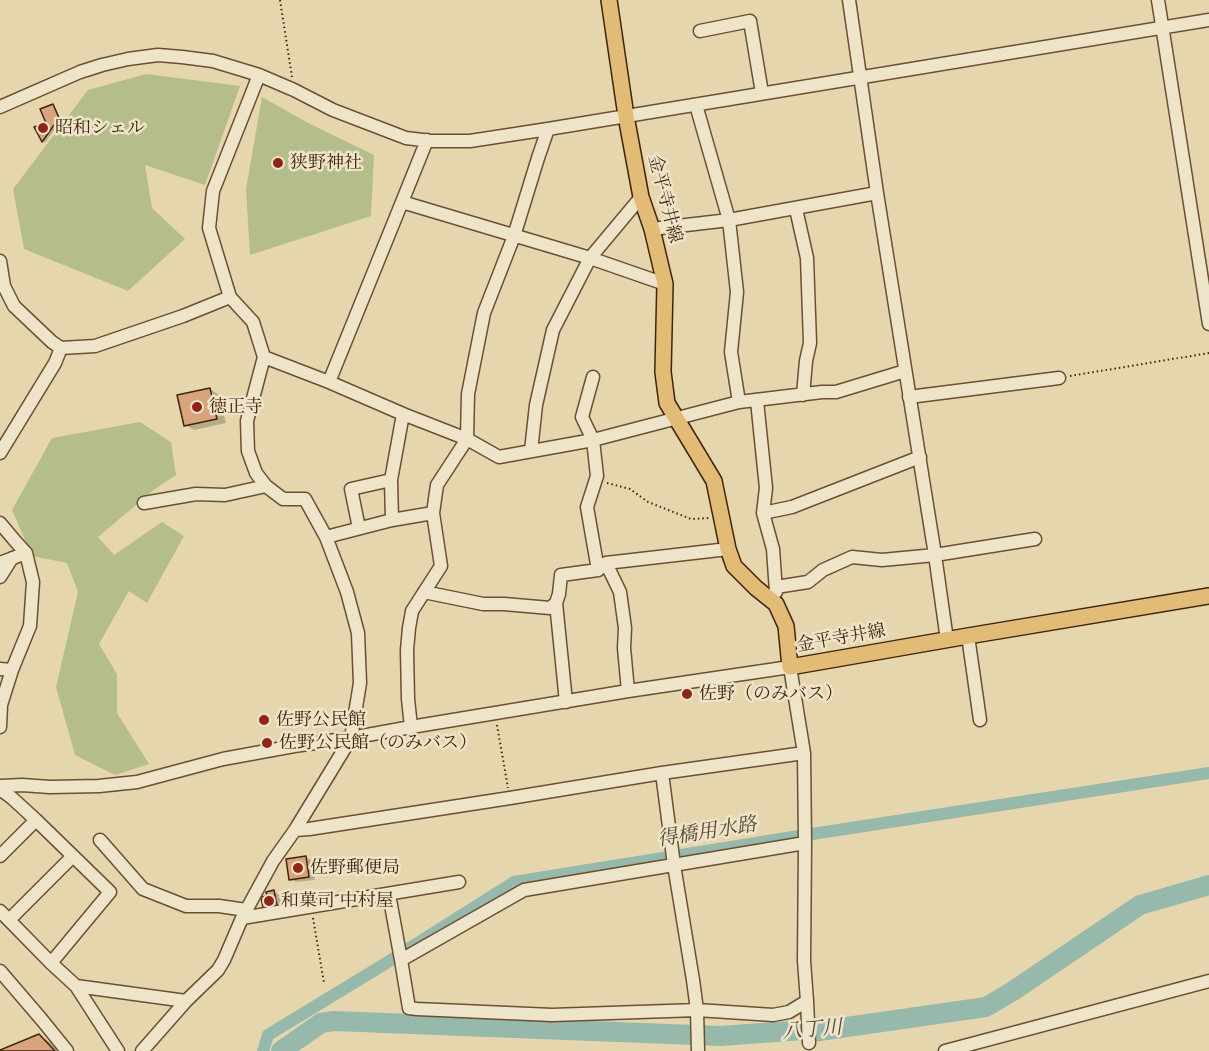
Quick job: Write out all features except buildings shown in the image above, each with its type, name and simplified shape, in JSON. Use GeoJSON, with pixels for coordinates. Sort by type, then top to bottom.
{"type":"FeatureCollection","features":[{"type":"Feature","properties":{"kind":"main road","name":"金平寺井線"},"geometry":{"type":"LineString","coordinates":[[609,0],[626,116],[641,197],[666,284],[663,372],[667,403],[714,481],[728,549],[734,566],[776,604],[786,627],[790,667],[1209,596]]}},
{"type":"Feature","properties":{"kind":"street"},"geometry":{"type":"LineString","coordinates":[[849,0],[947,640]]}},
{"type":"Feature","properties":{"kind":"street"},"geometry":{"type":"LineString","coordinates":[[1158,0],[1209,324]]}},
{"type":"Feature","properties":{"kind":"street"},"geometry":{"type":"LineString","coordinates":[[0,107],[80,72],[128,59],[158,55],[213,61],[259,75],[333,110],[406,138],[470,141],[1209,20]]}},
{"type":"Feature","properties":{"kind":"street"},"geometry":{"type":"LineString","coordinates":[[700,31],[750,21],[762,93]]}},
{"type":"Feature","properties":{"kind":"street"},"geometry":{"type":"LineString","coordinates":[[142,1051],[186,1001],[218,970],[224,960],[244,914],[273,861],[295,830],[351,738],[360,683],[358,633],[347,592],[326,537],[305,499],[283,499],[266,486],[256,473],[248,451],[247,421],[264,357],[253,322],[230,297],[209,228],[213,191],[259,75]]}},
{"type":"Feature","properties":{"kind":"street"},"geometry":{"type":"LineString","coordinates":[[696,105],[729,220],[737,292],[731,352],[739,402]]}},
{"type":"Feature","properties":{"kind":"street"},"geometry":{"type":"LineString","coordinates":[[411,727],[407,650],[412,611],[441,566],[433,513],[437,485],[467,439],[468,394],[484,313],[514,236],[548,129]]}},
{"type":"Feature","properties":{"kind":"street"},"geometry":{"type":"LineString","coordinates":[[329,382],[427,140]]}},
{"type":"Feature","properties":{"kind":"street"},"geometry":{"type":"LineString","coordinates":[[652,230],[729,220],[877,194]]}},
{"type":"Feature","properties":{"kind":"street"},"geometry":{"type":"LineString","coordinates":[[531,451],[536,405],[553,330],[590,258],[641,197]]}},
{"type":"Feature","properties":{"kind":"street"},"geometry":{"type":"LineString","coordinates":[[402,202],[590,258],[666,284]]}},
{"type":"Feature","properties":{"kind":"street"},"geometry":{"type":"LineString","coordinates":[[796,208],[807,258],[810,343],[803,395]]}},
{"type":"Feature","properties":{"kind":"street"},"geometry":{"type":"LineString","coordinates":[[0,261],[4,286],[14,306],[61,348],[95,346],[183,316],[230,297]]}},
{"type":"Feature","properties":{"kind":"street"},"geometry":{"type":"LineString","coordinates":[[0,453],[55,363],[61,348]]}},
{"type":"Feature","properties":{"kind":"street"},"geometry":{"type":"LineString","coordinates":[[264,357],[467,439],[499,457],[593,440],[739,402],[836,392],[905,371]]}},
{"type":"Feature","properties":{"kind":"street"},"geometry":{"type":"LineString","coordinates":[[593,377],[582,417],[593,440],[597,476],[587,507],[602,566],[620,592],[625,628],[624,648],[628,691]]}},
{"type":"Feature","properties":{"kind":"street"},"geometry":{"type":"LineString","coordinates":[[909,397],[1059,378]]}},
{"type":"Feature","properties":{"kind":"street"},"geometry":{"type":"LineString","coordinates":[[757,400],[766,488],[763,513],[773,549],[776,604]]}},
{"type":"Feature","properties":{"kind":"street"},"geometry":{"type":"LineString","coordinates":[[392,520],[391,480],[403,414]]}},
{"type":"Feature","properties":{"kind":"street"},"geometry":{"type":"LineString","coordinates":[[763,513],[792,507],[920,457]]}},
{"type":"Feature","properties":{"kind":"street"},"geometry":{"type":"LineString","coordinates":[[359,528],[351,489],[391,480]]}},
{"type":"Feature","properties":{"kind":"street"},"geometry":{"type":"LineString","coordinates":[[144,503],[196,494],[225,495],[266,486]]}},
{"type":"Feature","properties":{"kind":"street"},"geometry":{"type":"LineString","coordinates":[[326,537],[392,520],[433,513]]}},
{"type":"Feature","properties":{"kind":"street"},"geometry":{"type":"LineString","coordinates":[[0,522],[26,553],[33,582],[30,626],[6,670],[0,727]]}},
{"type":"Feature","properties":{"kind":"street"},"geometry":{"type":"LineString","coordinates":[[776,586],[808,582],[823,570],[852,557],[882,560],[935,555],[1035,539]]}},
{"type":"Feature","properties":{"kind":"street"},"geometry":{"type":"LineString","coordinates":[[566,702],[556,603],[561,575],[602,566],[728,549]]}},
{"type":"Feature","properties":{"kind":"street"},"geometry":{"type":"LineString","coordinates":[[0,563],[26,553]]}},
{"type":"Feature","properties":{"kind":"street"},"geometry":{"type":"LineString","coordinates":[[0,578],[12,558]]}},
{"type":"Feature","properties":{"kind":"street"},"geometry":{"type":"LineString","coordinates":[[424,592],[483,604],[550,608],[556,603]]}},
{"type":"Feature","properties":{"kind":"street"},"geometry":{"type":"LineString","coordinates":[[968,636],[980,720]]}},
{"type":"Feature","properties":{"kind":"street"},"geometry":{"type":"LineString","coordinates":[[0,788],[22,785],[99,786],[137,782],[223,759],[294,746],[790,667],[804,753],[804,961],[809,1044]]}},
{"type":"Feature","properties":{"kind":"street"},"geometry":{"type":"LineString","coordinates":[[295,830],[804,753]]}},
{"type":"Feature","properties":{"kind":"street"},"geometry":{"type":"LineString","coordinates":[[662,773],[697,1010],[698,1049]]}},
{"type":"Feature","properties":{"kind":"street"},"geometry":{"type":"LineString","coordinates":[[0,788],[110,892],[51,963]]}},
{"type":"Feature","properties":{"kind":"street"},"geometry":{"type":"LineString","coordinates":[[0,856],[36,820]]}},
{"type":"Feature","properties":{"kind":"street"},"geometry":{"type":"LineString","coordinates":[[400,960],[524,890],[674,859],[805,838]]}},
{"type":"Feature","properties":{"kind":"street"},"geometry":{"type":"LineString","coordinates":[[100,840],[143,889],[186,906],[219,906],[244,914],[311,907],[459,882]]}},
{"type":"Feature","properties":{"kind":"street"},"geometry":{"type":"LineString","coordinates":[[73,856],[5,915],[76,986],[118,1051]]}},
{"type":"Feature","properties":{"kind":"street"},"geometry":{"type":"LineString","coordinates":[[389,894],[409,1008],[561,1015],[697,1010],[773,1015],[789,1012],[807,1001]]}},
{"type":"Feature","properties":{"kind":"street"},"geometry":{"type":"LineString","coordinates":[[0,971],[67,1051]]}},
{"type":"Feature","properties":{"kind":"street"},"geometry":{"type":"LineString","coordinates":[[945,1051],[1209,981]]}},
{"type":"Feature","properties":{"kind":"street"},"geometry":{"type":"LineString","coordinates":[[76,986],[186,1001]]}},
{"type":"Feature","properties":{"kind":"path"},"geometry":{"type":"LineString","coordinates":[[280,0],[294,90]]}},
{"type":"Feature","properties":{"kind":"path"},"geometry":{"type":"LineString","coordinates":[[1059,378],[1209,353]]}},
{"type":"Feature","properties":{"kind":"path"},"geometry":{"type":"LineString","coordinates":[[596,480],[630,489],[648,502],[691,519],[721,518]]}},
{"type":"Feature","properties":{"kind":"path"},"geometry":{"type":"LineString","coordinates":[[495,714],[510,798]]}},
{"type":"Feature","properties":{"kind":"path"},"geometry":{"type":"LineString","coordinates":[[311,907],[324,983]]}},
{"type":"Feature","properties":{"kind":"green space"},"geometry":{"type":"Polygon","coordinates":[[[146,74],[240,86],[205,185],[145,165],[152,208],[185,239],[128,291],[24,249],[13,189],[88,90],[146,74]]]}},
{"type":"Feature","properties":{"kind":"green space"},"geometry":{"type":"Polygon","coordinates":[[[262,97],[310,124],[374,155],[371,216],[250,255],[246,189],[262,97]]]}},
{"type":"Feature","properties":{"kind":"green space"},"geometry":{"type":"Polygon","coordinates":[[[140,422],[171,442],[176,475],[155,489],[98,537],[114,555],[162,522],[184,536],[147,603],[129,591],[99,644],[117,674],[117,713],[149,764],[115,775],[75,755],[56,687],[78,592],[67,563],[32,556],[12,510],[52,438],[140,422]]]}},
{"type":"Feature","properties":{"kind":"waterway","name":"得橋用水路"},"geometry":{"type":"LineString","coordinates":[[263,1051],[268,1035],[514,882],[1209,773]]}},
{"type":"Feature","properties":{"kind":"waterway","name":"八丁川"},"geometry":{"type":"LineString","coordinates":[[281,1051],[321,1023],[334,1021],[721,1036],[803,1030],[819,1031],[986,1007],[1140,905],[1209,885]]}},
{"type":"Feature","properties":{"kind":"place","name":"昭和シェル"},"geometry":{"type":"Point","coordinates":[43,128]}},
{"type":"Feature","properties":{"kind":"place","name":"狭野神社"},"geometry":{"type":"Point","coordinates":[278,163]}},
{"type":"Feature","properties":{"kind":"place","name":"徳正寺"},"geometry":{"type":"Point","coordinates":[197,407]}},
{"type":"Feature","properties":{"kind":"place","name":"佐野（のみバス）"},"geometry":{"type":"Point","coordinates":[687,694]}},
{"type":"Feature","properties":{"kind":"place","name":"佐野公民館"},"geometry":{"type":"Point","coordinates":[264,720]}},
{"type":"Feature","properties":{"kind":"place","name":"佐野公民館（のみバス）"},"geometry":{"type":"Point","coordinates":[267,743]}},
{"type":"Feature","properties":{"kind":"place","name":"佐野郵便局"},"geometry":{"type":"Point","coordinates":[298,868]}},
{"type":"Feature","properties":{"kind":"place","name":"和菓司 中村屋"},"geometry":{"type":"Point","coordinates":[269,901]}}]}
